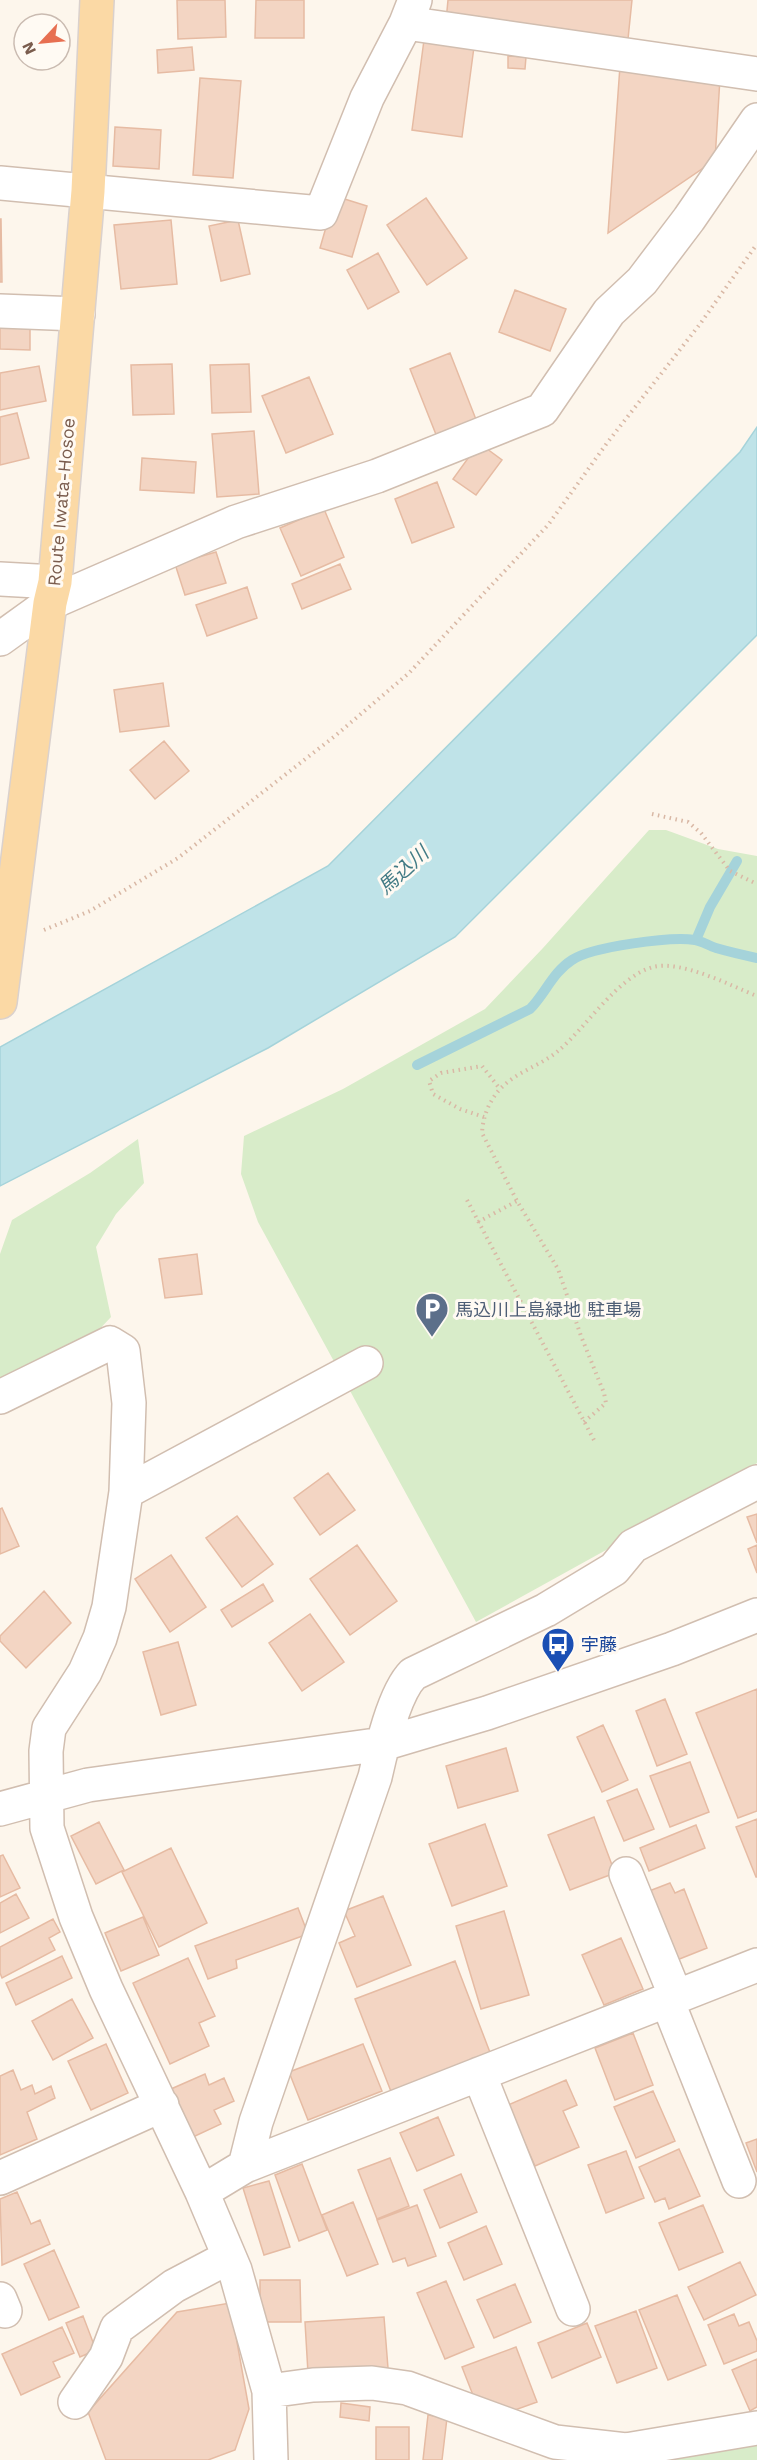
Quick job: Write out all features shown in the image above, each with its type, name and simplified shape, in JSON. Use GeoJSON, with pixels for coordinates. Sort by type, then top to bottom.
{"type":"FeatureCollection","features":[{"type":"Feature","properties":{"kind":"main road","name":"Route Iwata-Hosoe"},"geometry":{"type":"LineString","coordinates":[[0,1002],[52,593],[88,191],[97,0]]}},
{"type":"Feature","properties":{"kind":"street"},"geometry":{"type":"LineString","coordinates":[[0,183],[321,213],[367,98],[410,12],[757,74]]}},
{"type":"Feature","properties":{"kind":"street"},"geometry":{"type":"LineString","coordinates":[[0,639],[52,593],[236,522],[377,476],[542,410],[609,312],[642,281],[689,219],[757,120]]}},
{"type":"Feature","properties":{"kind":"street"},"geometry":{"type":"LineString","coordinates":[[0,311],[78,314]]}},
{"type":"Feature","properties":{"kind":"street"},"geometry":{"type":"LineString","coordinates":[[0,579],[52,593]]}},
{"type":"Feature","properties":{"kind":"street"},"geometry":{"type":"LineString","coordinates":[[0,1397],[110,1343],[123,1351],[129,1403],[126,1492],[110,1607],[86,1672],[49,1728],[45,1798],[48,1828],[76,1917],[106,1989],[202,2192],[235,2270],[269,2391],[272,2460]]}},
{"type":"Feature","properties":{"kind":"street"},"geometry":{"type":"LineString","coordinates":[[126,1492],[366,1363]]}},
{"type":"Feature","properties":{"kind":"street"},"geometry":{"type":"LineString","coordinates":[[245,2166],[256,2122],[375,1777],[383,1744],[404,1682],[413,1674],[546,1610],[614,1569],[633,1546],[757,1482]]}},
{"type":"Feature","properties":{"kind":"street"},"geometry":{"type":"LineString","coordinates":[[0,1809],[88,1785],[383,1744],[487,1713],[672,1649],[757,1615]]}},
{"type":"Feature","properties":{"kind":"street"},"geometry":{"type":"LineString","coordinates":[[626,1874],[739,2181]]}},
{"type":"Feature","properties":{"kind":"street"},"geometry":{"type":"LineString","coordinates":[[202,2192],[245,2166],[757,1965]]}},
{"type":"Feature","properties":{"kind":"street"},"geometry":{"type":"LineString","coordinates":[[479,2074],[573,2309]]}},
{"type":"Feature","properties":{"kind":"street"},"geometry":{"type":"LineString","coordinates":[[0,2178],[162,2105]]}},
{"type":"Feature","properties":{"kind":"street"},"geometry":{"type":"LineString","coordinates":[[75,2402],[106,2357],[117,2328],[174,2286],[229,2258]]}},
{"type":"Feature","properties":{"kind":"street"},"geometry":{"type":"LineString","coordinates":[[269,2391],[313,2385],[372,2383],[407,2388],[555,2442],[626,2450],[757,2428]]}},
{"type":"Feature","properties":{"kind":"path"},"geometry":{"type":"LineString","coordinates":[[11,922],[46,931],[90,911],[178,858],[269,788],[409,673],[548,525],[607,443],[700,324],[757,244]]}},
{"type":"Feature","properties":{"kind":"path"},"geometry":{"type":"LineString","coordinates":[[652,814],[688,822],[701,833],[730,871],[757,884]]}},
{"type":"Feature","properties":{"kind":"path"},"geometry":{"type":"LineString","coordinates":[[584,1422],[606,1403],[604,1393],[558,1269],[517,1201],[482,1133],[484,1117],[500,1089],[515,1075],[543,1064],[557,1053],[575,1037],[618,990],[637,974],[653,967],[671,966],[690,970],[757,996]]}},
{"type":"Feature","properties":{"kind":"path"},"geometry":{"type":"LineString","coordinates":[[484,1117],[460,1109],[433,1094],[429,1081],[441,1073],[482,1066],[500,1089]]}},
{"type":"Feature","properties":{"kind":"path"},"geometry":{"type":"LineString","coordinates":[[467,1200],[595,1442]]}},
{"type":"Feature","properties":{"kind":"path"},"geometry":{"type":"LineString","coordinates":[[478,1222],[517,1201]]}},
{"type":"Feature","properties":{"kind":"green space"},"geometry":{"type":"Polygon","coordinates":[[[649,830],[666,830],[718,849],[757,856],[757,1463],[720,1487],[476,1622],[258,1222],[241,1174],[244,1136],[343,1089],[485,1009],[649,830]]]}},
{"type":"Feature","properties":{"kind":"green space"},"geometry":{"type":"Polygon","coordinates":[[[138,1139],[144,1183],[116,1214],[96,1247],[111,1317],[76,1354],[0,1389],[0,1254],[12,1220],[90,1173],[138,1139]]]}},
{"type":"Feature","properties":{"kind":"green space"},"geometry":{"type":"Polygon","coordinates":[[[757,2445],[757,2460],[674,2460],[683,2454],[757,2445]]]}},
{"type":"Feature","properties":{"kind":"water","name":"馬込川"},"geometry":{"type":"Polygon","coordinates":[[[757,427],[757,635],[455,937],[268,1048],[0,1186],[0,1047],[328,866],[740,452],[757,427]]]}},
{"type":"Feature","properties":{"kind":"building"},"geometry":{"type":"Polygon","coordinates":[[[177,0],[225,0],[226,37],[178,39],[177,0]]]}},
{"type":"Feature","properties":{"kind":"building"},"geometry":{"type":"Polygon","coordinates":[[[256,0],[304,0],[304,38],[255,38],[256,0]]]}},
{"type":"Feature","properties":{"kind":"building"},"geometry":{"type":"Polygon","coordinates":[[[448,0],[632,0],[628,39],[446,21],[448,0]]]}},
{"type":"Feature","properties":{"kind":"building"},"geometry":{"type":"Polygon","coordinates":[[[424,40],[474,47],[462,137],[412,130],[424,40]]]}},
{"type":"Feature","properties":{"kind":"building"},"geometry":{"type":"Polygon","coordinates":[[[192,47],[194,70],[158,73],[157,50],[192,47]]]}},
{"type":"Feature","properties":{"kind":"building"},"geometry":{"type":"Polygon","coordinates":[[[508,56],[526,57],[525,69],[508,68],[508,56]]]}},
{"type":"Feature","properties":{"kind":"building"},"geometry":{"type":"Polygon","coordinates":[[[620,66],[720,78],[715,160],[608,233],[620,66]]]}},
{"type":"Feature","properties":{"kind":"building"},"geometry":{"type":"Polygon","coordinates":[[[200,78],[241,81],[233,178],[193,175],[200,78]]]}},
{"type":"Feature","properties":{"kind":"building"},"geometry":{"type":"Polygon","coordinates":[[[115,127],[161,130],[159,169],[113,166],[115,127]]]}},
{"type":"Feature","properties":{"kind":"building"},"geometry":{"type":"Polygon","coordinates":[[[335,196],[367,206],[352,257],[320,248],[335,196]]]}},
{"type":"Feature","properties":{"kind":"building"},"geometry":{"type":"Polygon","coordinates":[[[426,198],[467,258],[427,285],[387,225],[426,198]]]}},
{"type":"Feature","properties":{"kind":"building"},"geometry":{"type":"Polygon","coordinates":[[[1,219],[2,282],[0,282],[1,219]]]}},
{"type":"Feature","properties":{"kind":"building"},"geometry":{"type":"Polygon","coordinates":[[[171,220],[177,284],[121,289],[114,225],[171,220]]]}},
{"type":"Feature","properties":{"kind":"building"},"geometry":{"type":"Polygon","coordinates":[[[238,220],[250,274],[221,281],[209,226],[238,220]]]}},
{"type":"Feature","properties":{"kind":"building"},"geometry":{"type":"Polygon","coordinates":[[[378,253],[399,292],[368,309],[347,270],[378,253]]]}},
{"type":"Feature","properties":{"kind":"building"},"geometry":{"type":"Polygon","coordinates":[[[515,290],[566,309],[550,351],[499,332],[515,290]]]}},
{"type":"Feature","properties":{"kind":"building"},"geometry":{"type":"Polygon","coordinates":[[[0,318],[30,319],[30,350],[0,349],[0,318]]]}},
{"type":"Feature","properties":{"kind":"building"},"geometry":{"type":"Polygon","coordinates":[[[450,353],[477,422],[437,437],[410,369],[450,353]]]}},
{"type":"Feature","properties":{"kind":"building"},"geometry":{"type":"Polygon","coordinates":[[[172,364],[174,414],[133,415],[131,365],[172,364]]]}},
{"type":"Feature","properties":{"kind":"building"},"geometry":{"type":"Polygon","coordinates":[[[249,364],[251,412],[212,413],[210,365],[249,364]]]}},
{"type":"Feature","properties":{"kind":"building"},"geometry":{"type":"Polygon","coordinates":[[[39,366],[46,401],[0,410],[0,373],[39,366]]]}},
{"type":"Feature","properties":{"kind":"building"},"geometry":{"type":"Polygon","coordinates":[[[309,377],[333,434],[286,453],[262,396],[309,377]]]}},
{"type":"Feature","properties":{"kind":"building"},"geometry":{"type":"Polygon","coordinates":[[[17,413],[29,458],[0,465],[0,417],[17,413]]]}},
{"type":"Feature","properties":{"kind":"building"},"geometry":{"type":"Polygon","coordinates":[[[254,431],[259,494],[217,497],[212,434],[254,431]]]}},
{"type":"Feature","properties":{"kind":"building"},"geometry":{"type":"Polygon","coordinates":[[[479,443],[502,460],[476,495],[453,479],[479,443]]]}},
{"type":"Feature","properties":{"kind":"building"},"geometry":{"type":"Polygon","coordinates":[[[142,458],[196,462],[194,493],[140,490],[142,458]]]}},
{"type":"Feature","properties":{"kind":"building"},"geometry":{"type":"Polygon","coordinates":[[[437,482],[454,527],[412,543],[395,499],[437,482]]]}},
{"type":"Feature","properties":{"kind":"building"},"geometry":{"type":"Polygon","coordinates":[[[324,509],[344,557],[301,576],[280,528],[324,509]]]}},
{"type":"Feature","properties":{"kind":"building"},"geometry":{"type":"Polygon","coordinates":[[[216,552],[226,583],[185,595],[175,564],[216,552]]]}},
{"type":"Feature","properties":{"kind":"building"},"geometry":{"type":"Polygon","coordinates":[[[340,564],[351,589],[302,609],[292,584],[340,564]]]}},
{"type":"Feature","properties":{"kind":"building"},"geometry":{"type":"Polygon","coordinates":[[[247,587],[257,618],[207,636],[196,605],[247,587]]]}},
{"type":"Feature","properties":{"kind":"building"},"geometry":{"type":"Polygon","coordinates":[[[163,683],[169,726],[120,732],[114,690],[163,683]]]}},
{"type":"Feature","properties":{"kind":"building"},"geometry":{"type":"Polygon","coordinates":[[[164,741],[189,771],[155,799],[130,770],[164,741]]]}},
{"type":"Feature","properties":{"kind":"building"},"geometry":{"type":"Polygon","coordinates":[[[197,1254],[202,1294],[165,1298],[159,1259],[197,1254]]]}},
{"type":"Feature","properties":{"kind":"building"},"geometry":{"type":"Polygon","coordinates":[[[328,1473],[355,1510],[320,1535],[294,1498],[328,1473]]]}},
{"type":"Feature","properties":{"kind":"building"},"geometry":{"type":"Polygon","coordinates":[[[2,1508],[19,1546],[0,1554],[0,1509],[2,1508]]]}},
{"type":"Feature","properties":{"kind":"building"},"geometry":{"type":"Polygon","coordinates":[[[757,1514],[757,1543],[747,1517],[757,1514]]]}},
{"type":"Feature","properties":{"kind":"building"},"geometry":{"type":"Polygon","coordinates":[[[237,1516],[273,1564],[242,1587],[206,1538],[237,1516]]]}},
{"type":"Feature","properties":{"kind":"building"},"geometry":{"type":"Polygon","coordinates":[[[357,1545],[397,1601],[350,1635],[310,1579],[357,1545]]]}},
{"type":"Feature","properties":{"kind":"building"},"geometry":{"type":"Polygon","coordinates":[[[757,1545],[757,1573],[748,1549],[757,1545]]]}},
{"type":"Feature","properties":{"kind":"building"},"geometry":{"type":"Polygon","coordinates":[[[171,1555],[206,1607],[170,1632],[135,1579],[171,1555]]]}},
{"type":"Feature","properties":{"kind":"building"},"geometry":{"type":"Polygon","coordinates":[[[263,1584],[273,1601],[232,1627],[221,1610],[263,1584]]]}},
{"type":"Feature","properties":{"kind":"building"},"geometry":{"type":"Polygon","coordinates":[[[44,1591],[71,1623],[26,1668],[0,1641],[0,1636],[44,1591]]]}},
{"type":"Feature","properties":{"kind":"building"},"geometry":{"type":"Polygon","coordinates":[[[310,1614],[344,1662],[302,1691],[269,1643],[310,1614]]]}},
{"type":"Feature","properties":{"kind":"building"},"geometry":{"type":"Polygon","coordinates":[[[178,1642],[196,1705],[161,1715],[143,1652],[178,1642]]]}},
{"type":"Feature","properties":{"kind":"building"},"geometry":{"type":"Polygon","coordinates":[[[757,1689],[757,1811],[738,1818],[696,1713],[757,1689]]]}},
{"type":"Feature","properties":{"kind":"building"},"geometry":{"type":"Polygon","coordinates":[[[665,1699],[687,1754],[657,1766],[636,1711],[665,1699]]]}},
{"type":"Feature","properties":{"kind":"building"},"geometry":{"type":"Polygon","coordinates":[[[603,1725],[628,1780],[602,1792],[577,1737],[603,1725]]]}},
{"type":"Feature","properties":{"kind":"building"},"geometry":{"type":"Polygon","coordinates":[[[506,1748],[518,1791],[458,1808],[446,1766],[506,1748]]]}},
{"type":"Feature","properties":{"kind":"building"},"geometry":{"type":"Polygon","coordinates":[[[690,1762],[709,1812],[670,1827],[650,1776],[690,1762]]]}},
{"type":"Feature","properties":{"kind":"building"},"geometry":{"type":"Polygon","coordinates":[[[637,1789],[654,1829],[624,1841],[607,1801],[637,1789]]]}},
{"type":"Feature","properties":{"kind":"building"},"geometry":{"type":"Polygon","coordinates":[[[594,1817],[615,1873],[570,1890],[548,1835],[594,1817]]]}},
{"type":"Feature","properties":{"kind":"building"},"geometry":{"type":"Polygon","coordinates":[[[757,1819],[757,1877],[756,1877],[736,1827],[757,1819]]]}},
{"type":"Feature","properties":{"kind":"building"},"geometry":{"type":"Polygon","coordinates":[[[99,1822],[124,1870],[96,1884],[71,1836],[99,1822]]]}},
{"type":"Feature","properties":{"kind":"building"},"geometry":{"type":"Polygon","coordinates":[[[485,1824],[507,1886],[452,1906],[429,1844],[485,1824]]]}},
{"type":"Feature","properties":{"kind":"building"},"geometry":{"type":"Polygon","coordinates":[[[696,1825],[705,1848],[649,1871],[640,1848],[696,1825]]]}},
{"type":"Feature","properties":{"kind":"building"},"geometry":{"type":"Polygon","coordinates":[[[171,1848],[207,1923],[159,1947],[122,1872],[171,1848]]]}},
{"type":"Feature","properties":{"kind":"building"},"geometry":{"type":"Polygon","coordinates":[[[3,1855],[20,1888],[0,1897],[0,1856],[3,1855]]]}},
{"type":"Feature","properties":{"kind":"building"},"geometry":{"type":"Polygon","coordinates":[[[670,1883],[675,1893],[684,1889],[707,1948],[672,1962],[644,1893],[670,1883]]]}},
{"type":"Feature","properties":{"kind":"building"},"geometry":{"type":"Polygon","coordinates":[[[16,1894],[29,1918],[0,1933],[0,1903],[16,1894]]]}},
{"type":"Feature","properties":{"kind":"building"},"geometry":{"type":"Polygon","coordinates":[[[383,1896],[411,1965],[357,1987],[339,1943],[355,1936],[344,1911],[383,1896]]]}},
{"type":"Feature","properties":{"kind":"building"},"geometry":{"type":"Polygon","coordinates":[[[298,1908],[308,1934],[236,1960],[237,1968],[208,1979],[195,1946],[298,1908]]]}},
{"type":"Feature","properties":{"kind":"building"},"geometry":{"type":"Polygon","coordinates":[[[504,1911],[529,1995],[481,2009],[456,1926],[504,1911]]]}},
{"type":"Feature","properties":{"kind":"building"},"geometry":{"type":"Polygon","coordinates":[[[143,1917],[159,1955],[121,1971],[105,1933],[143,1917]]]}},
{"type":"Feature","properties":{"kind":"building"},"geometry":{"type":"Polygon","coordinates":[[[53,1919],[60,1932],[49,1938],[55,1950],[2,1978],[0,1947],[53,1919]]]}},
{"type":"Feature","properties":{"kind":"building"},"geometry":{"type":"Polygon","coordinates":[[[621,1938],[643,1989],[604,2005],[582,1955],[621,1938]]]}},
{"type":"Feature","properties":{"kind":"building"},"geometry":{"type":"Polygon","coordinates":[[[62,1956],[72,1978],[16,2005],[6,1983],[62,1956]]]}},
{"type":"Feature","properties":{"kind":"building"},"geometry":{"type":"Polygon","coordinates":[[[188,1958],[215,2016],[199,2023],[209,2046],[170,2064],[133,1983],[188,1958]]]}},
{"type":"Feature","properties":{"kind":"building"},"geometry":{"type":"Polygon","coordinates":[[[455,1961],[491,2055],[392,2094],[355,1999],[455,1961]]]}},
{"type":"Feature","properties":{"kind":"building"},"geometry":{"type":"Polygon","coordinates":[[[72,1999],[93,2038],[53,2060],[32,2021],[72,1999]]]}},
{"type":"Feature","properties":{"kind":"building"},"geometry":{"type":"Polygon","coordinates":[[[633,2033],[653,2085],[615,2100],[595,2048],[633,2033]]]}},
{"type":"Feature","properties":{"kind":"building"},"geometry":{"type":"Polygon","coordinates":[[[106,2044],[128,2093],[91,2110],[68,2061],[106,2044]]]}},
{"type":"Feature","properties":{"kind":"building"},"geometry":{"type":"Polygon","coordinates":[[[363,2044],[382,2091],[308,2120],[289,2072],[363,2044]]]}},
{"type":"Feature","properties":{"kind":"building"},"geometry":{"type":"Polygon","coordinates":[[[13,2070],[21,2090],[32,2085],[35,2094],[51,2086],[55,2098],[27,2112],[37,2139],[0,2155],[0,2076],[13,2070]]]}},
{"type":"Feature","properties":{"kind":"building"},"geometry":{"type":"Polygon","coordinates":[[[205,2074],[209,2085],[224,2078],[234,2101],[214,2110],[221,2124],[193,2137],[171,2089],[205,2074]]]}},
{"type":"Feature","properties":{"kind":"building"},"geometry":{"type":"Polygon","coordinates":[[[566,2080],[577,2105],[563,2111],[579,2147],[535,2166],[508,2105],[566,2080]]]}},
{"type":"Feature","properties":{"kind":"building"},"geometry":{"type":"Polygon","coordinates":[[[653,2091],[675,2141],[636,2158],[614,2107],[653,2091]]]}},
{"type":"Feature","properties":{"kind":"building"},"geometry":{"type":"Polygon","coordinates":[[[438,2117],[454,2155],[417,2171],[400,2133],[438,2117]]]}},
{"type":"Feature","properties":{"kind":"building"},"geometry":{"type":"Polygon","coordinates":[[[757,2139],[757,2172],[746,2143],[757,2139]]]}},
{"type":"Feature","properties":{"kind":"building"},"geometry":{"type":"Polygon","coordinates":[[[679,2149],[700,2196],[669,2209],[665,2198],[655,2202],[639,2167],[679,2149]]]}},
{"type":"Feature","properties":{"kind":"building"},"geometry":{"type":"Polygon","coordinates":[[[626,2151],[644,2198],[606,2213],[588,2165],[626,2151]]]}},
{"type":"Feature","properties":{"kind":"building"},"geometry":{"type":"Polygon","coordinates":[[[390,2158],[409,2206],[377,2219],[358,2170],[390,2158]]]}},
{"type":"Feature","properties":{"kind":"building"},"geometry":{"type":"Polygon","coordinates":[[[302,2164],[327,2230],[299,2241],[275,2175],[302,2164]]]}},
{"type":"Feature","properties":{"kind":"building"},"geometry":{"type":"Polygon","coordinates":[[[461,2174],[477,2212],[440,2228],[424,2190],[461,2174]]]}},
{"type":"Feature","properties":{"kind":"building"},"geometry":{"type":"Polygon","coordinates":[[[269,2181],[290,2247],[264,2255],[243,2188],[269,2181]]]}},
{"type":"Feature","properties":{"kind":"building"},"geometry":{"type":"Polygon","coordinates":[[[17,2192],[31,2224],[40,2220],[50,2244],[2,2265],[0,2199],[17,2192]]]}},
{"type":"Feature","properties":{"kind":"building"},"geometry":{"type":"Polygon","coordinates":[[[353,2202],[378,2264],[347,2276],[322,2215],[353,2202]]]}},
{"type":"Feature","properties":{"kind":"building"},"geometry":{"type":"Polygon","coordinates":[[[417,2205],[436,2256],[408,2266],[405,2258],[393,2262],[377,2220],[417,2205]]]}},
{"type":"Feature","properties":{"kind":"building"},"geometry":{"type":"Polygon","coordinates":[[[703,2205],[723,2252],[679,2270],[659,2223],[703,2205]]]}},
{"type":"Feature","properties":{"kind":"building"},"geometry":{"type":"Polygon","coordinates":[[[486,2226],[502,2264],[464,2280],[448,2243],[486,2226]]]}},
{"type":"Feature","properties":{"kind":"building"},"geometry":{"type":"Polygon","coordinates":[[[54,2250],[79,2307],[49,2320],[24,2264],[54,2250]]]}},
{"type":"Feature","properties":{"kind":"building"},"geometry":{"type":"Polygon","coordinates":[[[740,2262],[756,2295],[704,2320],[688,2287],[740,2262]]]}},
{"type":"Feature","properties":{"kind":"building"},"geometry":{"type":"Polygon","coordinates":[[[260,2280],[300,2280],[301,2322],[260,2322],[260,2280]]]}},
{"type":"Feature","properties":{"kind":"building"},"geometry":{"type":"Polygon","coordinates":[[[446,2281],[474,2347],[445,2359],[417,2293],[446,2281]]]}},
{"type":"Feature","properties":{"kind":"building"},"geometry":{"type":"Polygon","coordinates":[[[515,2284],[531,2322],[494,2338],[477,2300],[515,2284]]]}},
{"type":"Feature","properties":{"kind":"building"},"geometry":{"type":"Polygon","coordinates":[[[677,2295],[706,2365],[668,2380],[639,2310],[677,2295]]]}},
{"type":"Feature","properties":{"kind":"building"},"geometry":{"type":"Polygon","coordinates":[[[230,2303],[249,2409],[235,2450],[208,2460],[106,2460],[88,2412],[177,2312],[230,2303]]]}},
{"type":"Feature","properties":{"kind":"building"},"geometry":{"type":"Polygon","coordinates":[[[636,2311],[657,2368],[617,2383],[595,2326],[636,2311]]]}},
{"type":"Feature","properties":{"kind":"building"},"geometry":{"type":"Polygon","coordinates":[[[734,2314],[739,2326],[749,2322],[757,2341],[757,2351],[724,2364],[708,2325],[734,2314]]]}},
{"type":"Feature","properties":{"kind":"building"},"geometry":{"type":"Polygon","coordinates":[[[83,2316],[96,2350],[80,2357],[66,2323],[83,2316]]]}},
{"type":"Feature","properties":{"kind":"building"},"geometry":{"type":"Polygon","coordinates":[[[384,2317],[388,2368],[308,2373],[305,2322],[384,2317]]]}},
{"type":"Feature","properties":{"kind":"building"},"geometry":{"type":"Polygon","coordinates":[[[587,2323],[601,2357],[552,2378],[538,2343],[587,2323]]]}},
{"type":"Feature","properties":{"kind":"building"},"geometry":{"type":"Polygon","coordinates":[[[62,2327],[74,2353],[53,2362],[60,2377],[21,2395],[2,2354],[62,2327]]]}},
{"type":"Feature","properties":{"kind":"building"},"geometry":{"type":"Polygon","coordinates":[[[516,2347],[537,2402],[501,2415],[478,2408],[462,2367],[516,2347]]]}},
{"type":"Feature","properties":{"kind":"building"},"geometry":{"type":"Polygon","coordinates":[[[757,2359],[757,2407],[750,2411],[732,2370],[757,2359]]]}},
{"type":"Feature","properties":{"kind":"building"},"geometry":{"type":"Polygon","coordinates":[[[341,2403],[370,2407],[369,2421],[340,2417],[341,2403]]]}},
{"type":"Feature","properties":{"kind":"building"},"geometry":{"type":"Polygon","coordinates":[[[428,2415],[447,2418],[442,2460],[423,2460],[428,2415]]]}},
{"type":"Feature","properties":{"kind":"building"},"geometry":{"type":"Polygon","coordinates":[[[376,2427],[409,2427],[409,2460],[376,2460],[376,2427]]]}},
{"type":"Feature","properties":{"kind":"waterway"},"geometry":{"type":"LineString","coordinates":[[696,940],[710,907],[737,861]]}},
{"type":"Feature","properties":{"kind":"waterway"},"geometry":{"type":"LineString","coordinates":[[417,1065],[530,1009],[565,965],[582,955],[632,944],[684,939],[757,958]]}},
{"type":"Feature","properties":{"kind":"place","name":"馬込川上島緑地 駐車場"},"geometry":{"type":"Point","coordinates":[432,1338]}},
{"type":"Feature","properties":{"kind":"place","name":"宇藤"},"geometry":{"type":"Point","coordinates":[558,1673]}}]}
